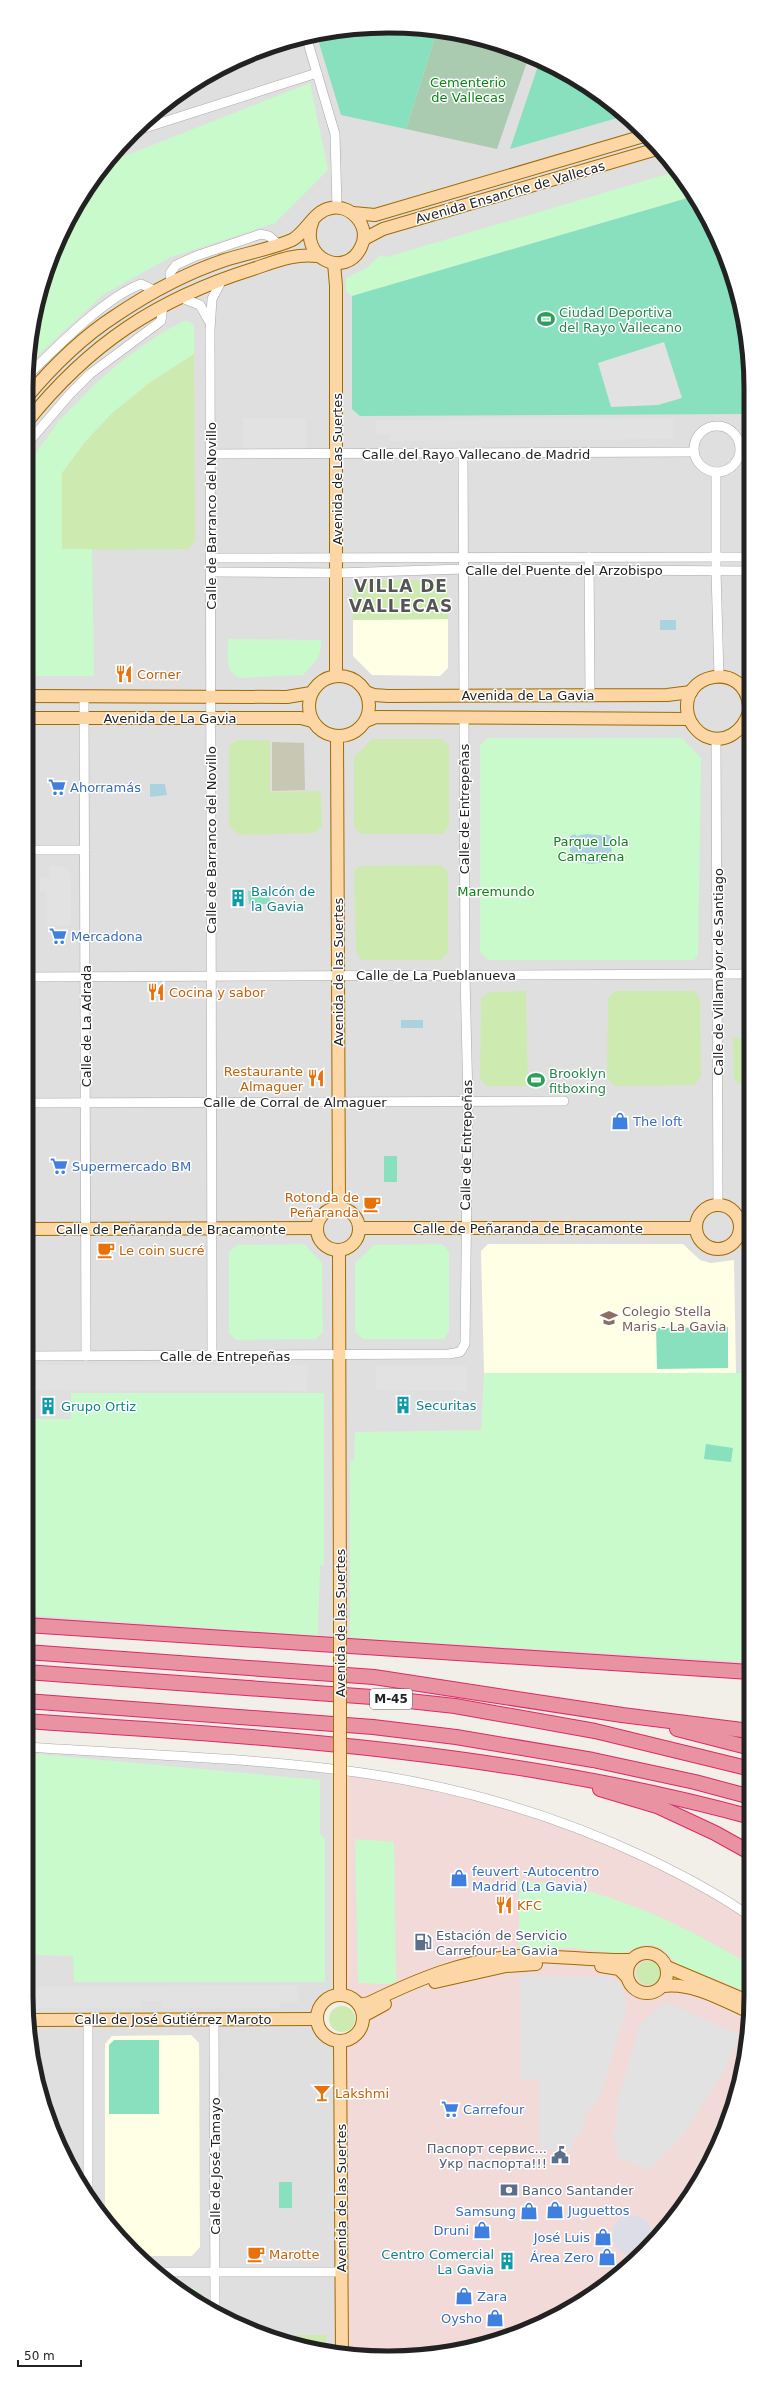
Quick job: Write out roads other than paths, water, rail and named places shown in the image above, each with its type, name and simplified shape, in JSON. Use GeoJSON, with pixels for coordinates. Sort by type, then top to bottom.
{"type":"FeatureCollection","features":[{"type":"Feature","properties":{"kind":"highway"},"geometry":{"type":"LineString","coordinates":[[33,1625],[744,1672]]}},
{"type":"Feature","properties":{"kind":"highway"},"geometry":{"type":"LineString","coordinates":[[33,1652],[374,1676],[622,1714],[744,1730]]}},
{"type":"Feature","properties":{"kind":"highway"},"geometry":{"type":"LineString","coordinates":[[693,1668],[744,1668]]}},
{"type":"Feature","properties":{"kind":"highway","name":"M-45"},"geometry":{"type":"LineString","coordinates":[[33,1673],[372,1697],[455,1706],[595,1731],[744,1767]]}},
{"type":"Feature","properties":{"kind":"highway","name":"M-45"},"geometry":{"type":"LineString","coordinates":[[33,1702],[373,1727],[456,1737],[593,1760],[695,1782],[744,1795]]}},
{"type":"Feature","properties":{"kind":"highway"},"geometry":{"type":"LineString","coordinates":[[622,1714],[744,1746]]}},
{"type":"Feature","properties":{"kind":"highway"},"geometry":{"type":"LineString","coordinates":[[33,1722],[372,1747],[487,1762],[593,1779],[692,1801],[744,1815]]}},
{"type":"Feature","properties":{"kind":"highway"},"geometry":{"type":"LineString","coordinates":[[487,1762],[516,1773],[591,1787],[657,1806],[715,1833],[744,1849]]}},
{"type":"Feature","properties":{"kind":"main road","name":"Avenida Ensanche de Vallecas"},"geometry":{"type":"LineString","coordinates":[[337,207],[353,213],[375,215],[640,137]]}},
{"type":"Feature","properties":{"kind":"main road","name":"Avenida Ensanche de Vallecas"},"geometry":{"type":"LineString","coordinates":[[364,239],[383,230],[653,150]]}},
{"type":"Feature","properties":{"kind":"main road"},"geometry":{"type":"LineString","coordinates":[[33,390],[57,364],[92,333],[156,291],[212,265],[294,239],[323,211],[337,207]]}},
{"type":"Feature","properties":{"kind":"main road"},"geometry":{"type":"LineString","coordinates":[[33,415],[62,382],[95,352],[133,323],[179,297],[224,277],[297,255],[317,256],[334,263],[342,262],[357,254],[364,239],[362,225],[353,213]]}},
{"type":"Feature","properties":{"kind":"main road"},"geometry":{"type":"LineString","coordinates":[[313,220],[309,229],[309,239],[317,256]]}},
{"type":"Feature","properties":{"kind":"main road","name":"Avenida de Las Suertes"},"geometry":{"type":"LineString","coordinates":[[334,263],[336,273],[337,454],[336,675]]}},
{"type":"Feature","properties":{"kind":"main road"},"geometry":{"type":"LineString","coordinates":[[336,675],[354,679],[366,692],[369,711],[366,721],[354,732],[337,736],[323,732],[312,721],[308,703],[311,693],[321,681],[336,675]]}},
{"type":"Feature","properties":{"kind":"main road"},"geometry":{"type":"LineString","coordinates":[[744,689],[733,680],[719,676],[708,678],[698,683],[691,692],[687,701],[689,719],[695,729],[705,736],[716,739],[734,734],[744,723]]}},
{"type":"Feature","properties":{"kind":"main road","name":"Avenida de La Gavia"},"geometry":{"type":"LineString","coordinates":[[366,692],[374,695],[388,696],[667,695],[691,692]]}},
{"type":"Feature","properties":{"kind":"main road","name":"Avenida de La Gavia"},"geometry":{"type":"LineString","coordinates":[[33,696],[287,697],[311,693]]}},
{"type":"Feature","properties":{"kind":"main road","name":"Avenida de La Gavia"},"geometry":{"type":"LineString","coordinates":[[33,718],[211,717],[301,718],[312,721]]}},
{"type":"Feature","properties":{"kind":"main road","name":"Avenida de La Gavia"},"geometry":{"type":"LineString","coordinates":[[366,721],[376,717],[667,717],[689,719]]}},
{"type":"Feature","properties":{"kind":"main road","name":"Avenida de las Suertes"},"geometry":{"type":"LineString","coordinates":[[337,736],[339,1207]]}},
{"type":"Feature","properties":{"kind":"main road"},"geometry":{"type":"LineString","coordinates":[[744,1227],[732,1211],[718,1206],[706,1209],[701,1214],[696,1228],[701,1242],[707,1246],[721,1249],[734,1242],[744,1229]]}},
{"type":"Feature","properties":{"kind":"main road"},"geometry":{"type":"LineString","coordinates":[[339,1207],[354,1214],[359,1228],[356,1241],[345,1249],[339,1250],[330,1249],[323,1244],[318,1237],[316,1228],[318,1220],[323,1213],[331,1208],[339,1207]]}},
{"type":"Feature","properties":{"kind":"main road","name":"Calle de Peñaranda de Bracamonte"},"geometry":{"type":"LineString","coordinates":[[33,1229],[316,1228]]}},
{"type":"Feature","properties":{"kind":"main road","name":"Calle de Peñaranda de Bracamonte"},"geometry":{"type":"LineString","coordinates":[[359,1228],[696,1228]]}},
{"type":"Feature","properties":{"kind":"main road","name":"Avenida de las Suertes"},"geometry":{"type":"LineString","coordinates":[[339,1250],[340,1995]]}},
{"type":"Feature","properties":{"kind":"main road"},"geometry":{"type":"LineString","coordinates":[[627,1977],[628,1966],[631,1960],[641,1953],[654,1953],[660,1956],[667,1967],[668,1974],[663,1986]]}},
{"type":"Feature","properties":{"kind":"main road"},"geometry":{"type":"LineString","coordinates":[[361,2010],[348,1996],[340,1995],[331,1997],[323,2002],[318,2010],[317,2019],[319,2028],[324,2035],[340,2042],[354,2038],[359,2033],[361,2010],[369,2003],[428,1976],[472,1962],[518,1956],[631,1960]]}},
{"type":"Feature","properties":{"kind":"main road"},"geometry":{"type":"LineString","coordinates":[[361,2010],[430,1983],[506,1966],[564,1964],[619,1969],[627,1977],[634,1988],[643,1993],[653,1992],[663,1986],[675,1985],[726,2001],[743,2009]]}},
{"type":"Feature","properties":{"kind":"main road"},"geometry":{"type":"LineString","coordinates":[[667,1967],[744,1999]]}},
{"type":"Feature","properties":{"kind":"main road","name":"Calle de José Gutiérrez Maroto"},"geometry":{"type":"LineString","coordinates":[[34,2020],[317,2019]]}},
{"type":"Feature","properties":{"kind":"main road","name":"Avenida de las Suertes"},"geometry":{"type":"LineString","coordinates":[[340,2042],[342,2348]]}},
{"type":"Feature","properties":{"kind":"street"},"geometry":{"type":"LineString","coordinates":[[308,42],[335,134],[337,207]]}},
{"type":"Feature","properties":{"kind":"street"},"geometry":{"type":"LineString","coordinates":[[148,127],[317,73]]}},
{"type":"Feature","properties":{"kind":"street","name":"Calle de Barranco del Novillo"},"geometry":{"type":"LineString","coordinates":[[212,1356],[211,324],[212,299],[224,277]]}},
{"type":"Feature","properties":{"kind":"street"},"geometry":{"type":"LineString","coordinates":[[34,369],[63,340],[118,296],[141,284],[156,291]]}},
{"type":"Feature","properties":{"kind":"street"},"geometry":{"type":"LineString","coordinates":[[179,297],[200,305],[211,324]]}},
{"type":"Feature","properties":{"kind":"street"},"geometry":{"type":"LineString","coordinates":[[33,437],[70,394],[90,374],[161,321],[163,305]]}},
{"type":"Feature","properties":{"kind":"street"},"geometry":{"type":"LineString","coordinates":[[717,425],[724,426],[735,434],[744,453],[734,464],[722,471],[716,472],[703,467],[698,462],[694,452],[694,441],[703,429],[717,425]]}},
{"type":"Feature","properties":{"kind":"street","name":"Calle del Rayo Vallecano de Madrid"},"geometry":{"type":"LineString","coordinates":[[211,454],[694,452]]}},
{"type":"Feature","properties":{"kind":"street"},"geometry":{"type":"LineString","coordinates":[[463,454],[464,695]]}},
{"type":"Feature","properties":{"kind":"street"},"geometry":{"type":"LineString","coordinates":[[716,472],[716,571],[719,676]]}},
{"type":"Feature","properties":{"kind":"street"},"geometry":{"type":"LineString","coordinates":[[589,557],[590,696]]}},
{"type":"Feature","properties":{"kind":"street","name":"Calle del Puente del Arzobispo"},"geometry":{"type":"LineString","coordinates":[[211,558],[744,557]]}},
{"type":"Feature","properties":{"kind":"street","name":"Calle del Puente del Arzobispo"},"geometry":{"type":"LineString","coordinates":[[211,572],[337,573],[463,569],[744,571]]}},
{"type":"Feature","properties":{"kind":"street","name":"Calle de La Adrada"},"geometry":{"type":"LineString","coordinates":[[84,696],[86,1356]]}},
{"type":"Feature","properties":{"kind":"street","name":"Calle de Entrepeñas"},"geometry":{"type":"LineString","coordinates":[[33,1356],[339,1355],[460,1352],[465,1344],[465,1229],[468,1101],[465,975],[464,718]]}},
{"type":"Feature","properties":{"kind":"street","name":"Calle de Villamayor de Santiago"},"geometry":{"type":"LineString","coordinates":[[716,739],[718,1206]]}},
{"type":"Feature","properties":{"kind":"street"},"geometry":{"type":"LineString","coordinates":[[33,850],[85,850]]}},
{"type":"Feature","properties":{"kind":"street","name":"Calle de La Pueblanueva"},"geometry":{"type":"LineString","coordinates":[[33,978],[338,975],[744,974]]}},
{"type":"Feature","properties":{"kind":"street","name":"Calle de Corral de Almaguer"},"geometry":{"type":"LineString","coordinates":[[33,1103],[564,1100]]}},
{"type":"Feature","properties":{"kind":"street"},"geometry":{"type":"LineString","coordinates":[[33,1747],[213,1759],[340,1770],[416,1783],[498,1802],[551,1818],[616,1843],[686,1877],[744,1913]]}},
{"type":"Feature","properties":{"kind":"street","name":"Calle de José Tamayo"},"geometry":{"type":"LineString","coordinates":[[214,2019],[215,2305]]}},
{"type":"Feature","properties":{"kind":"street"},"geometry":{"type":"LineString","coordinates":[[88,2020],[88,2185]]}},
{"type":"Feature","properties":{"kind":"street"},"geometry":{"type":"LineString","coordinates":[[165,2272],[342,2272]]}},
{"type":"Feature","properties":{"kind":"water"},"geometry":{"type":"Polygon","coordinates":[[[660,620],[676,620],[676,630],[660,630],[660,620]]]}},
{"type":"Feature","properties":{"kind":"water"},"geometry":{"type":"Polygon","coordinates":[[[150,784],[165,784],[167,795],[150,797],[150,784]]]}},
{"type":"Feature","properties":{"kind":"water"},"geometry":{"type":"Polygon","coordinates":[[[575,834],[576,836],[587,834],[605,836],[606,834],[611,836],[612,861],[591,864],[570,861],[570,836],[575,834]]]}},
{"type":"Feature","properties":{"kind":"water"},"geometry":{"type":"Polygon","coordinates":[[[401,1020],[423,1020],[423,1028],[401,1028],[401,1020]]]}},
{"type":"Feature","properties":{"kind":"place","name":"Ciudad Deportiva del Rayo Vallecano"},"geometry":{"type":"Point","coordinates":[546,319]}},
{"type":"Feature","properties":{"kind":"place","name":"Corner"},"geometry":{"type":"Point","coordinates":[124,674]}},
{"type":"Feature","properties":{"kind":"place","name":"Ahorramás"},"geometry":{"type":"Point","coordinates":[57,787]}},
{"type":"Feature","properties":{"kind":"place","name":"Balcón de la Gavia"},"geometry":{"type":"Point","coordinates":[238,898]}},
{"type":"Feature","properties":{"kind":"place","name":"Mercadona"},"geometry":{"type":"Point","coordinates":[58,936]}},
{"type":"Feature","properties":{"kind":"place","name":"Cocina y sabor"},"geometry":{"type":"Point","coordinates":[156,992]}},
{"type":"Feature","properties":{"kind":"place","name":"Restaurante Almaguer"},"geometry":{"type":"Point","coordinates":[316,1078]}},
{"type":"Feature","properties":{"kind":"place","name":"Brooklyn fitboxing"},"geometry":{"type":"Point","coordinates":[536,1080]}},
{"type":"Feature","properties":{"kind":"place","name":"The loft"},"geometry":{"type":"Point","coordinates":[620,1121]}},
{"type":"Feature","properties":{"kind":"place","name":"Supermercado BM"},"geometry":{"type":"Point","coordinates":[59,1166]}},
{"type":"Feature","properties":{"kind":"place","name":"Rotonda de Peñaranda"},"geometry":{"type":"Point","coordinates":[372,1204]}},
{"type":"Feature","properties":{"kind":"place","name":"Le coin sucré"},"geometry":{"type":"Point","coordinates":[106,1250]}},
{"type":"Feature","properties":{"kind":"place","name":"Colegio Stella Maris - La Gavia"},"geometry":{"type":"Point","coordinates":[609,1318]}},
{"type":"Feature","properties":{"kind":"place","name":"Securitas"},"geometry":{"type":"Point","coordinates":[403,1405]}},
{"type":"Feature","properties":{"kind":"place","name":"Grupo Ortiz"},"geometry":{"type":"Point","coordinates":[48,1406]}},
{"type":"Feature","properties":{"kind":"place","name":"feuvert -Autocentro Madrid (La Gavia)"},"geometry":{"type":"Point","coordinates":[459,1878]}},
{"type":"Feature","properties":{"kind":"place","name":"KFC"},"geometry":{"type":"Point","coordinates":[504,1905]}},
{"type":"Feature","properties":{"kind":"place","name":"Estación de Servicio Carrefour La Gavia"},"geometry":{"type":"Point","coordinates":[423,1942]}},
{"type":"Feature","properties":{"kind":"place","name":"Lakshmi"},"geometry":{"type":"Point","coordinates":[322,2093]}},
{"type":"Feature","properties":{"kind":"place","name":"Carrefour"},"geometry":{"type":"Point","coordinates":[450,2109]}},
{"type":"Feature","properties":{"kind":"place","name":"Паспорт сервис... Укр паспорта!!!"},"geometry":{"type":"Point","coordinates":[560,2155]}},
{"type":"Feature","properties":{"kind":"place","name":"Banco Santander"},"geometry":{"type":"Point","coordinates":[509,2190]}},
{"type":"Feature","properties":{"kind":"place","name":"Juguettos"},"geometry":{"type":"Point","coordinates":[555,2210]}},
{"type":"Feature","properties":{"kind":"place","name":"Samsung"},"geometry":{"type":"Point","coordinates":[529,2211]}},
{"type":"Feature","properties":{"kind":"place","name":"Druni"},"geometry":{"type":"Point","coordinates":[482,2230]}},
{"type":"Feature","properties":{"kind":"place","name":"José Luis"},"geometry":{"type":"Point","coordinates":[603,2237]}},
{"type":"Feature","properties":{"kind":"place","name":"Marotte"},"geometry":{"type":"Point","coordinates":[256,2254]}},
{"type":"Feature","properties":{"kind":"place","name":"Área Zero"},"geometry":{"type":"Point","coordinates":[607,2257]}},
{"type":"Feature","properties":{"kind":"place","name":"Centro Comercial La Gavia"},"geometry":{"type":"Point","coordinates":[507,2261]}},
{"type":"Feature","properties":{"kind":"place","name":"Zara"},"geometry":{"type":"Point","coordinates":[464,2296]}},
{"type":"Feature","properties":{"kind":"place","name":"Oysho"},"geometry":{"type":"Point","coordinates":[495,2318]}},
{"type":"Feature","properties":{"kind":"district","name":"VILLA DE VALLECAS"},"geometry":{"type":"Point","coordinates":[401,596]}},
{"type":"Feature","properties":{"kind":"park label","name":"Cementerio de Vallecas"},"geometry":{"type":"Point","coordinates":[468,90]}},
{"type":"Feature","properties":{"kind":"park label","name":"Parque Lola Camarena"},"geometry":{"type":"Point","coordinates":[591,848]}},
{"type":"Feature","properties":{"kind":"park label","name":"Maremundo"},"geometry":{"type":"Point","coordinates":[496,891]}}]}
